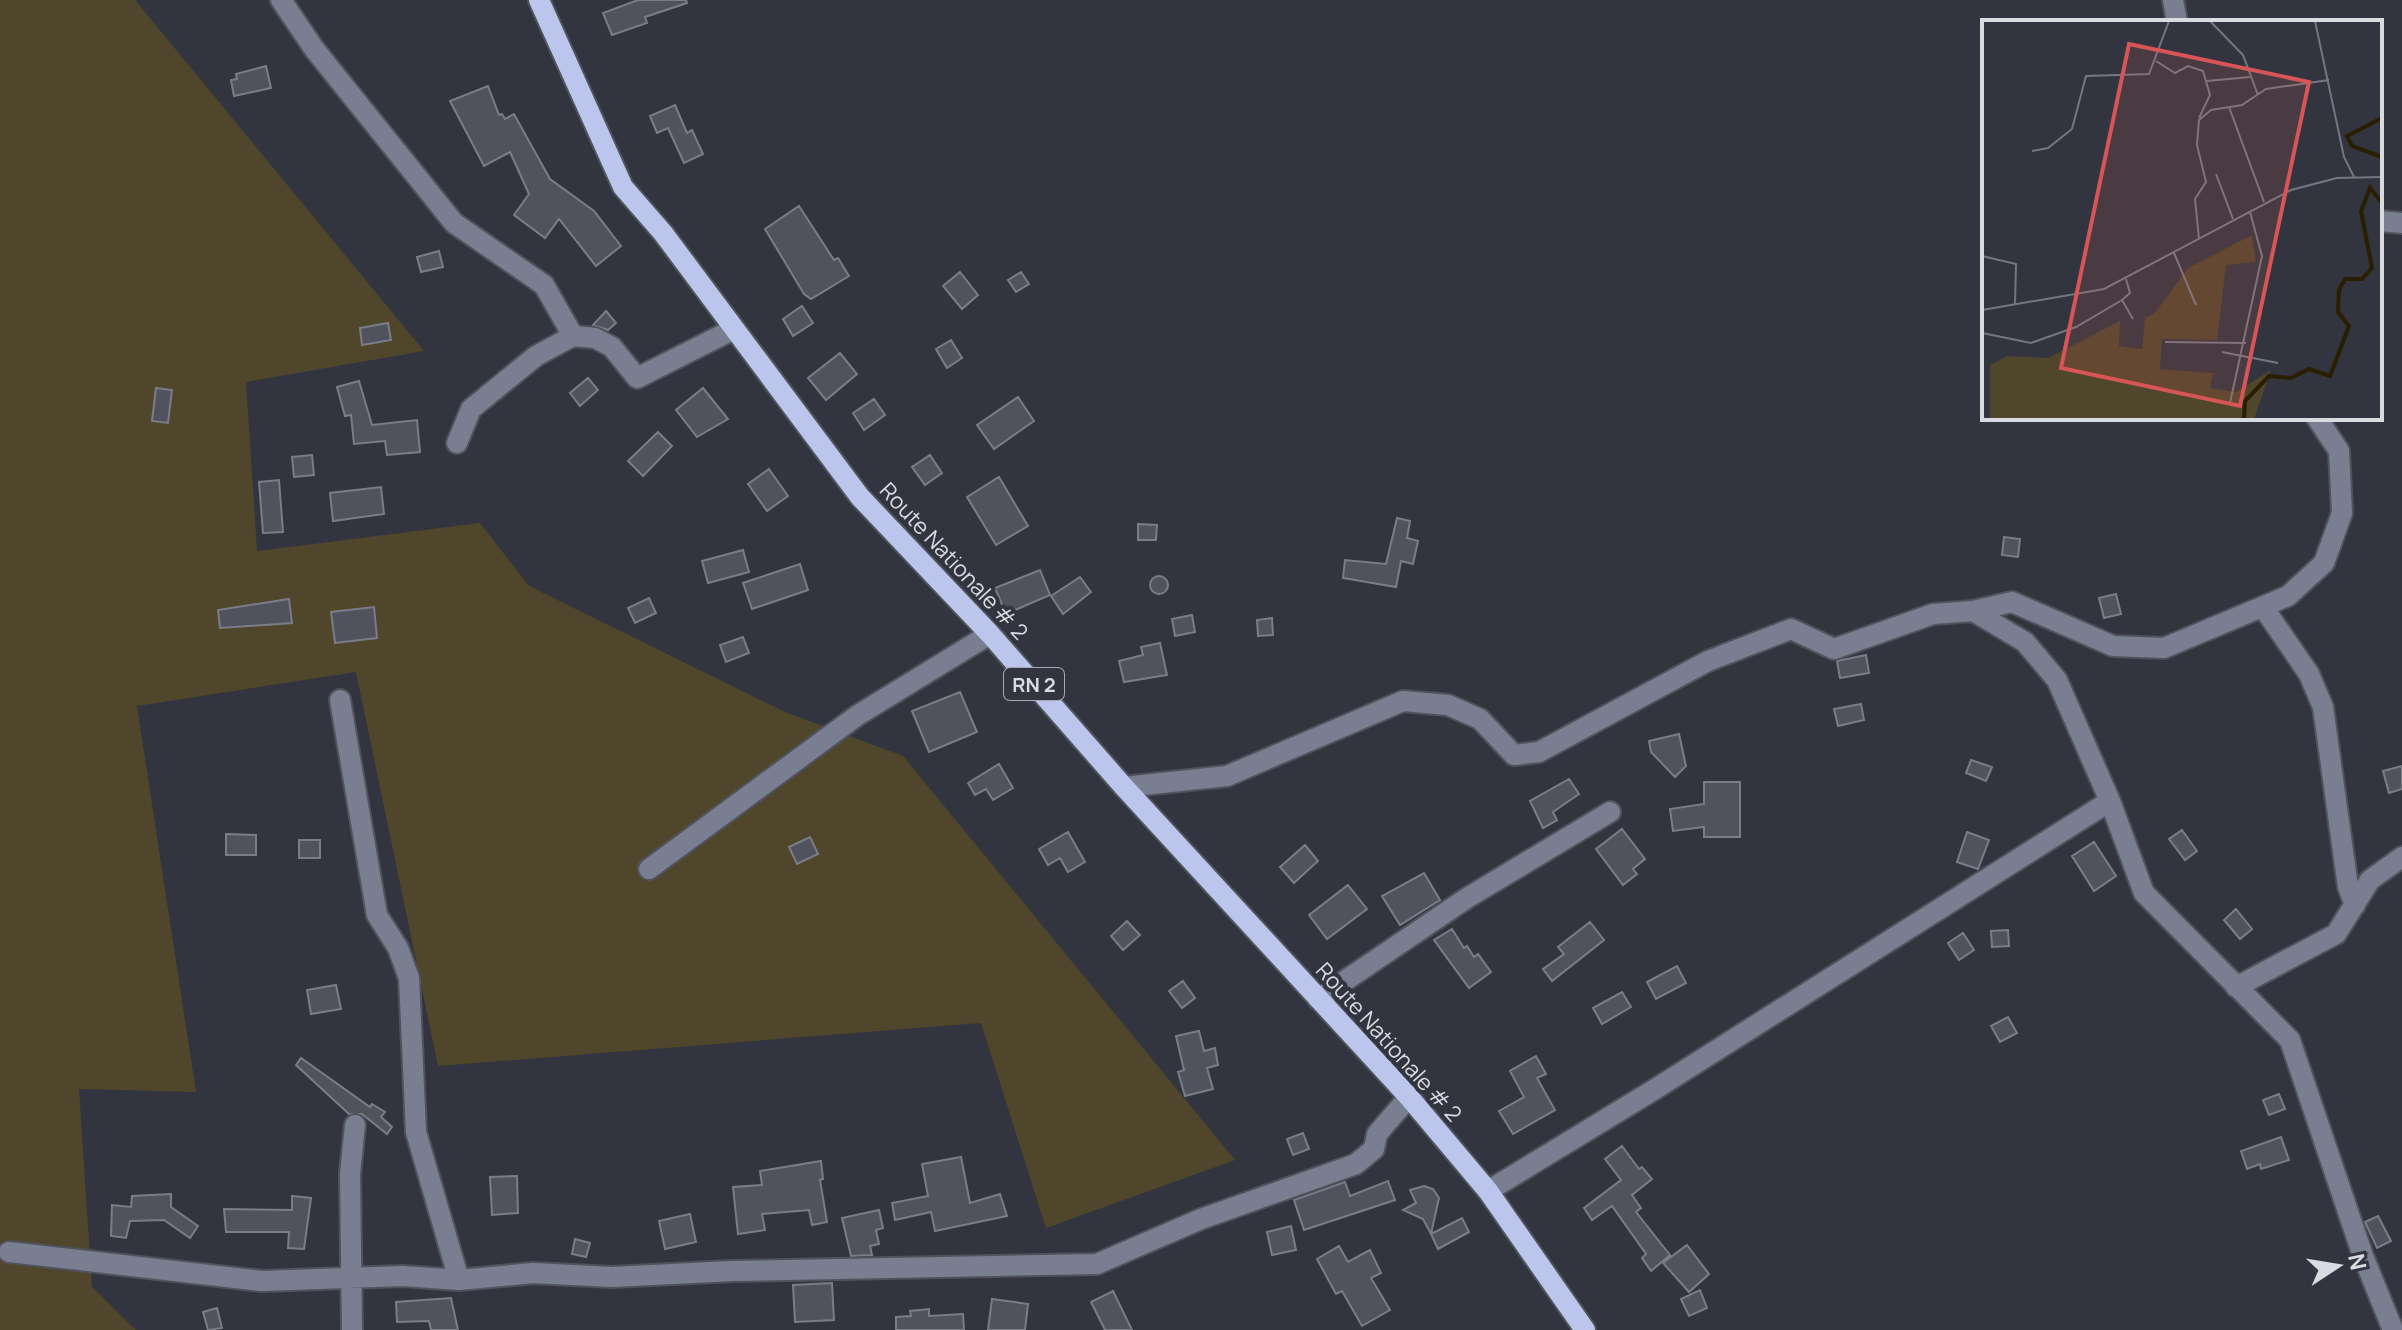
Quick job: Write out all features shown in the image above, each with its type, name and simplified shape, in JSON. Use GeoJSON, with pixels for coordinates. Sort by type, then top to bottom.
{"type":"FeatureCollection","features":[{"type":"Feature","properties":{"kind":"main road","name":"Route Nationale # 2"},"geometry":{"type":"LineString","coordinates":[[539,0],[623,187],[663,233],[732,330],[860,497],[990,634],[1124,787],[1409,1097],[1488,1191],[1585,1330]]}},
{"type":"Feature","properties":{"kind":"street"},"geometry":{"type":"LineString","coordinates":[[281,0],[315,50],[454,223],[544,285],[573,336]]}},
{"type":"Feature","properties":{"kind":"street"},"geometry":{"type":"LineString","coordinates":[[2173,0],[2177,20]]}},
{"type":"Feature","properties":{"kind":"street"},"geometry":{"type":"LineString","coordinates":[[2382,221],[2402,223]]}},
{"type":"Feature","properties":{"kind":"street"},"geometry":{"type":"LineString","coordinates":[[457,443],[471,409],[536,356],[573,336],[595,338],[612,347],[637,378],[732,330]]}},
{"type":"Feature","properties":{"kind":"street"},"geometry":{"type":"LineString","coordinates":[[1124,787],[1227,776],[1403,701],[1448,705],[1480,719],[1514,755],[1539,752],[1708,661],[1791,629],[1834,649],[1933,614],[1973,611],[2012,602],[2113,646],[2164,648],[2288,596],[2324,563],[2342,513],[2339,451],[2318,420]]}},
{"type":"Feature","properties":{"kind":"street"},"geometry":{"type":"LineString","coordinates":[[2263,607],[2309,674],[2323,707],[2348,887],[2355,905]]}},
{"type":"Feature","properties":{"kind":"street"},"geometry":{"type":"LineString","coordinates":[[1973,611],[2025,642],[2057,680],[2110,801],[2144,893],[2290,1040],[2363,1256],[2393,1330]]}},
{"type":"Feature","properties":{"kind":"street"},"geometry":{"type":"LineString","coordinates":[[649,869],[858,715],[990,634]]}},
{"type":"Feature","properties":{"kind":"street"},"geometry":{"type":"LineString","coordinates":[[340,700],[377,915],[398,948],[409,978],[416,1132],[459,1280]]}},
{"type":"Feature","properties":{"kind":"street"},"geometry":{"type":"LineString","coordinates":[[1488,1191],[2110,801]]}},
{"type":"Feature","properties":{"kind":"street"},"geometry":{"type":"LineString","coordinates":[[1318,999],[1467,898],[1610,812]]}},
{"type":"Feature","properties":{"kind":"street"},"geometry":{"type":"LineString","coordinates":[[2236,987],[2336,934],[2370,880],[2402,857]]}},
{"type":"Feature","properties":{"kind":"street"},"geometry":{"type":"LineString","coordinates":[[9,1252],[262,1281],[403,1276],[459,1280],[533,1273],[612,1277],[732,1271],[1097,1264],[1201,1219],[1356,1164],[1374,1149],[1377,1134],[1409,1097]]}},
{"type":"Feature","properties":{"kind":"street"},"geometry":{"type":"LineString","coordinates":[[352,1330],[350,1174],[355,1125]]}},
{"type":"Feature","properties":{"kind":"shaded area"},"geometry":{"type":"Polygon","coordinates":[[[0,0],[135,0],[424,351],[246,382],[257,551],[480,523],[529,586],[785,712],[903,756],[1235,1160],[1046,1228],[981,1023],[438,1066],[356,672],[137,706],[196,1092],[79,1089],[92,1287],[136,1330],[0,1330],[0,0]]]}},
{"type":"Feature","properties":{"kind":"building"},"geometry":{"type":"Polygon","coordinates":[[[638,0],[686,0],[687,3],[645,17],[647,23],[612,35],[603,13],[638,0]]]}},
{"type":"Feature","properties":{"kind":"building"},"geometry":{"type":"Polygon","coordinates":[[[266,66],[271,88],[234,96],[231,80],[237,79],[236,74],[266,66]]]}},
{"type":"Feature","properties":{"kind":"building"},"geometry":{"type":"Polygon","coordinates":[[[488,86],[499,115],[502,114],[505,119],[514,114],[550,179],[594,211],[621,246],[596,266],[559,219],[545,238],[514,215],[529,194],[510,152],[484,166],[450,101],[488,86]]]}},
{"type":"Feature","properties":{"kind":"building"},"geometry":{"type":"Polygon","coordinates":[[[675,105],[687,133],[692,130],[703,154],[684,163],[668,128],[657,133],[650,116],[675,105]]]}},
{"type":"Feature","properties":{"kind":"building"},"geometry":{"type":"Polygon","coordinates":[[[799,206],[834,260],[838,258],[849,276],[811,299],[804,294],[765,229],[799,206]]]}},
{"type":"Feature","properties":{"kind":"building"},"geometry":{"type":"Polygon","coordinates":[[[439,251],[443,267],[421,272],[417,257],[439,251]]]}},
{"type":"Feature","properties":{"kind":"building"},"geometry":{"type":"Polygon","coordinates":[[[960,272],[978,295],[962,309],[943,286],[960,272]]]}},
{"type":"Feature","properties":{"kind":"building"},"geometry":{"type":"Polygon","coordinates":[[[1021,272],[1029,284],[1016,292],[1008,280],[1021,272]]]}},
{"type":"Feature","properties":{"kind":"building"},"geometry":{"type":"Polygon","coordinates":[[[802,306],[813,323],[793,336],[783,319],[802,306]]]}},
{"type":"Feature","properties":{"kind":"building"},"geometry":{"type":"Polygon","coordinates":[[[606,311],[616,323],[608,330],[593,325],[606,311]]]}},
{"type":"Feature","properties":{"kind":"building"},"geometry":{"type":"Polygon","coordinates":[[[388,323],[391,340],[362,345],[360,328],[388,323]]]}},
{"type":"Feature","properties":{"kind":"building"},"geometry":{"type":"Polygon","coordinates":[[[951,340],[962,358],[947,368],[936,349],[951,340]]]}},
{"type":"Feature","properties":{"kind":"building"},"geometry":{"type":"Polygon","coordinates":[[[840,353],[857,374],[826,400],[808,378],[840,353]]]}},
{"type":"Feature","properties":{"kind":"building"},"geometry":{"type":"Polygon","coordinates":[[[588,378],[598,390],[580,406],[570,393],[588,378]]]}},
{"type":"Feature","properties":{"kind":"building"},"geometry":{"type":"Polygon","coordinates":[[[359,381],[372,425],[417,420],[420,452],[387,455],[385,441],[354,444],[351,415],[345,416],[337,387],[359,381]]]}},
{"type":"Feature","properties":{"kind":"building"},"geometry":{"type":"Polygon","coordinates":[[[156,388],[172,390],[168,423],[152,421],[156,388]]]}},
{"type":"Feature","properties":{"kind":"building"},"geometry":{"type":"Polygon","coordinates":[[[703,388],[728,419],[697,437],[676,410],[703,388]]]}},
{"type":"Feature","properties":{"kind":"building"},"geometry":{"type":"Polygon","coordinates":[[[1018,397],[1034,421],[994,449],[977,425],[1018,397]]]}},
{"type":"Feature","properties":{"kind":"building"},"geometry":{"type":"Polygon","coordinates":[[[874,399],[885,415],[864,430],[853,413],[874,399]]]}},
{"type":"Feature","properties":{"kind":"building"},"geometry":{"type":"Polygon","coordinates":[[[658,432],[672,446],[643,476],[628,461],[658,432]]]}},
{"type":"Feature","properties":{"kind":"building"},"geometry":{"type":"Polygon","coordinates":[[[312,455],[314,475],[294,477],[292,457],[312,455]]]}},
{"type":"Feature","properties":{"kind":"building"},"geometry":{"type":"Polygon","coordinates":[[[930,455],[942,473],[925,485],[912,467],[930,455]]]}},
{"type":"Feature","properties":{"kind":"building"},"geometry":{"type":"Polygon","coordinates":[[[769,469],[788,496],[767,511],[748,484],[769,469]]]}},
{"type":"Feature","properties":{"kind":"building"},"geometry":{"type":"Polygon","coordinates":[[[999,477],[1028,526],[996,545],[967,497],[999,477]]]}},
{"type":"Feature","properties":{"kind":"building"},"geometry":{"type":"Polygon","coordinates":[[[279,480],[283,532],[263,533],[259,482],[279,480]]]}},
{"type":"Feature","properties":{"kind":"building"},"geometry":{"type":"Polygon","coordinates":[[[381,487],[384,514],[333,521],[330,493],[381,487]]]}},
{"type":"Feature","properties":{"kind":"building"},"geometry":{"type":"Polygon","coordinates":[[[1397,518],[1410,521],[1407,538],[1418,541],[1413,564],[1401,561],[1396,587],[1343,578],[1345,560],[1386,564],[1397,518]]]}},
{"type":"Feature","properties":{"kind":"building"},"geometry":{"type":"Polygon","coordinates":[[[1138,524],[1157,525],[1156,540],[1138,540],[1138,524]]]}},
{"type":"Feature","properties":{"kind":"building"},"geometry":{"type":"Polygon","coordinates":[[[2004,537],[2020,539],[2018,557],[2002,555],[2004,537]]]}},
{"type":"Feature","properties":{"kind":"building"},"geometry":{"type":"Polygon","coordinates":[[[743,550],[749,572],[708,583],[702,561],[743,550]]]}},
{"type":"Feature","properties":{"kind":"building"},"geometry":{"type":"Polygon","coordinates":[[[800,564],[808,590],[752,609],[743,583],[800,564]]]}},
{"type":"Feature","properties":{"kind":"building"},"geometry":{"type":"Polygon","coordinates":[[[1040,570],[1050,595],[1006,614],[995,588],[1040,570]]]}},
{"type":"Feature","properties":{"kind":"building"},"geometry":{"type":"Polygon","coordinates":[[[1159,576],[1168,585],[1159,594],[1150,585],[1159,576]]]}},
{"type":"Feature","properties":{"kind":"building"},"geometry":{"type":"Polygon","coordinates":[[[1080,577],[1091,592],[1063,614],[1051,596],[1080,577]]]}},
{"type":"Feature","properties":{"kind":"building"},"geometry":{"type":"Polygon","coordinates":[[[2116,594],[2121,614],[2104,618],[2099,598],[2116,594]]]}},
{"type":"Feature","properties":{"kind":"building"},"geometry":{"type":"Polygon","coordinates":[[[649,598],[656,613],[635,623],[628,608],[649,598]]]}},
{"type":"Feature","properties":{"kind":"building"},"geometry":{"type":"Polygon","coordinates":[[[289,599],[292,623],[220,628],[218,610],[289,599]]]}},
{"type":"Feature","properties":{"kind":"building"},"geometry":{"type":"Polygon","coordinates":[[[374,607],[377,638],[335,643],[331,612],[374,607]]]}},
{"type":"Feature","properties":{"kind":"building"},"geometry":{"type":"Polygon","coordinates":[[[1192,615],[1195,632],[1175,636],[1172,619],[1192,615]]]}},
{"type":"Feature","properties":{"kind":"building"},"geometry":{"type":"Polygon","coordinates":[[[1272,618],[1273,635],[1258,636],[1257,620],[1272,618]]]}},
{"type":"Feature","properties":{"kind":"building"},"geometry":{"type":"Polygon","coordinates":[[[743,637],[749,653],[726,662],[720,645],[743,637]]]}},
{"type":"Feature","properties":{"kind":"building"},"geometry":{"type":"Polygon","coordinates":[[[1160,643],[1167,675],[1124,682],[1119,661],[1143,655],[1141,647],[1160,643]]]}},
{"type":"Feature","properties":{"kind":"building"},"geometry":{"type":"Polygon","coordinates":[[[1866,655],[1869,673],[1840,678],[1837,661],[1866,655]]]}},
{"type":"Feature","properties":{"kind":"building"},"geometry":{"type":"Polygon","coordinates":[[[960,692],[977,732],[929,752],[912,711],[960,692]]]}},
{"type":"Feature","properties":{"kind":"building"},"geometry":{"type":"Polygon","coordinates":[[[1861,704],[1864,720],[1838,726],[1834,709],[1861,704]]]}},
{"type":"Feature","properties":{"kind":"building"},"geometry":{"type":"Polygon","coordinates":[[[1679,734],[1686,766],[1675,777],[1651,752],[1649,741],[1679,734]]]}},
{"type":"Feature","properties":{"kind":"building"},"geometry":{"type":"Polygon","coordinates":[[[1971,760],[1992,767],[1986,781],[1966,773],[1971,760]]]}},
{"type":"Feature","properties":{"kind":"building"},"geometry":{"type":"Polygon","coordinates":[[[999,764],[1013,788],[993,800],[986,789],[975,795],[968,783],[999,764]]]}},
{"type":"Feature","properties":{"kind":"building"},"geometry":{"type":"Polygon","coordinates":[[[2402,766],[2402,789],[2389,793],[2383,771],[2402,766]]]}},
{"type":"Feature","properties":{"kind":"building"},"geometry":{"type":"Polygon","coordinates":[[[1569,779],[1579,794],[1553,812],[1557,820],[1543,828],[1530,801],[1569,779]]]}},
{"type":"Feature","properties":{"kind":"building"},"geometry":{"type":"Polygon","coordinates":[[[1704,782],[1740,782],[1740,837],[1704,837],[1704,827],[1673,831],[1670,809],[1704,804],[1704,782]]]}},
{"type":"Feature","properties":{"kind":"building"},"geometry":{"type":"Polygon","coordinates":[[[1622,829],[1645,859],[1633,869],[1637,874],[1623,885],[1596,849],[1622,829]]]}},
{"type":"Feature","properties":{"kind":"building"},"geometry":{"type":"Polygon","coordinates":[[[2182,830],[2197,851],[2185,860],[2169,839],[2182,830]]]}},
{"type":"Feature","properties":{"kind":"building"},"geometry":{"type":"Polygon","coordinates":[[[1068,832],[1085,862],[1068,872],[1060,858],[1048,865],[1039,849],[1068,832]]]}},
{"type":"Feature","properties":{"kind":"building"},"geometry":{"type":"Polygon","coordinates":[[[1967,832],[1989,840],[1978,869],[1957,862],[1967,832]]]}},
{"type":"Feature","properties":{"kind":"building"},"geometry":{"type":"Polygon","coordinates":[[[226,834],[256,835],[256,855],[226,855],[226,834]]]}},
{"type":"Feature","properties":{"kind":"building"},"geometry":{"type":"Polygon","coordinates":[[[810,837],[818,854],[797,864],[789,847],[810,837]]]}},
{"type":"Feature","properties":{"kind":"building"},"geometry":{"type":"Polygon","coordinates":[[[299,840],[320,840],[320,858],[299,858],[299,840]]]}},
{"type":"Feature","properties":{"kind":"building"},"geometry":{"type":"Polygon","coordinates":[[[2094,842],[2116,876],[2094,891],[2072,856],[2094,842]]]}},
{"type":"Feature","properties":{"kind":"building"},"geometry":{"type":"Polygon","coordinates":[[[1305,845],[1318,861],[1294,883],[1280,867],[1305,845]]]}},
{"type":"Feature","properties":{"kind":"building"},"geometry":{"type":"Polygon","coordinates":[[[1424,873],[1440,900],[1400,925],[1382,896],[1424,873]]]}},
{"type":"Feature","properties":{"kind":"building"},"geometry":{"type":"Polygon","coordinates":[[[1348,885],[1367,909],[1327,939],[1309,915],[1348,885]]]}},
{"type":"Feature","properties":{"kind":"building"},"geometry":{"type":"Polygon","coordinates":[[[2236,909],[2252,929],[2240,939],[2224,920],[2236,909]]]}},
{"type":"Feature","properties":{"kind":"building"},"geometry":{"type":"Polygon","coordinates":[[[1127,921],[1140,935],[1123,950],[1111,936],[1127,921]]]}},
{"type":"Feature","properties":{"kind":"building"},"geometry":{"type":"Polygon","coordinates":[[[1590,922],[1604,940],[1552,981],[1543,969],[1564,954],[1558,947],[1590,922]]]}},
{"type":"Feature","properties":{"kind":"building"},"geometry":{"type":"Polygon","coordinates":[[[1452,929],[1464,948],[1467,946],[1474,957],[1478,954],[1491,972],[1469,988],[1434,940],[1452,929]]]}},
{"type":"Feature","properties":{"kind":"building"},"geometry":{"type":"Polygon","coordinates":[[[2008,930],[2009,946],[1992,947],[1991,931],[2008,930]]]}},
{"type":"Feature","properties":{"kind":"building"},"geometry":{"type":"Polygon","coordinates":[[[1963,933],[1974,950],[1959,960],[1948,943],[1963,933]]]}},
{"type":"Feature","properties":{"kind":"building"},"geometry":{"type":"Polygon","coordinates":[[[1677,966],[1686,983],[1656,999],[1647,982],[1677,966]]]}},
{"type":"Feature","properties":{"kind":"building"},"geometry":{"type":"Polygon","coordinates":[[[1183,981],[1195,998],[1182,1008],[1169,991],[1183,981]]]}},
{"type":"Feature","properties":{"kind":"building"},"geometry":{"type":"Polygon","coordinates":[[[336,985],[341,1009],[311,1014],[307,990],[336,985]]]}},
{"type":"Feature","properties":{"kind":"building"},"geometry":{"type":"Polygon","coordinates":[[[1622,992],[1631,1007],[1602,1024],[1593,1008],[1622,992]]]}},
{"type":"Feature","properties":{"kind":"building"},"geometry":{"type":"Polygon","coordinates":[[[2008,1017],[2017,1033],[2000,1042],[1991,1026],[2008,1017]]]}},
{"type":"Feature","properties":{"kind":"building"},"geometry":{"type":"Polygon","coordinates":[[[1199,1031],[1204,1051],[1215,1048],[1218,1065],[1207,1068],[1213,1089],[1185,1096],[1178,1072],[1184,1070],[1176,1036],[1199,1031]]]}},
{"type":"Feature","properties":{"kind":"building"},"geometry":{"type":"Polygon","coordinates":[[[1536,1056],[1546,1074],[1537,1078],[1555,1110],[1513,1134],[1499,1111],[1524,1097],[1510,1071],[1536,1056]]]}},
{"type":"Feature","properties":{"kind":"building"},"geometry":{"type":"Polygon","coordinates":[[[301,1058],[370,1107],[372,1104],[385,1112],[381,1117],[392,1127],[387,1134],[362,1114],[349,1114],[296,1065],[301,1058]]]}},
{"type":"Feature","properties":{"kind":"building"},"geometry":{"type":"Polygon","coordinates":[[[2279,1094],[2285,1109],[2269,1115],[2263,1100],[2279,1094]]]}},
{"type":"Feature","properties":{"kind":"building"},"geometry":{"type":"Polygon","coordinates":[[[1303,1133],[1309,1149],[1293,1155],[1287,1139],[1303,1133]]]}},
{"type":"Feature","properties":{"kind":"building"},"geometry":{"type":"Polygon","coordinates":[[[2281,1137],[2289,1160],[2261,1169],[2260,1164],[2247,1169],[2241,1151],[2281,1137]]]}},
{"type":"Feature","properties":{"kind":"building"},"geometry":{"type":"Polygon","coordinates":[[[1622,1146],[1639,1169],[1642,1167],[1652,1179],[1632,1195],[1641,1208],[1636,1212],[1670,1255],[1651,1271],[1642,1258],[1646,1254],[1612,1206],[1592,1220],[1584,1208],[1621,1180],[1605,1159],[1622,1146]]]}},
{"type":"Feature","properties":{"kind":"building"},"geometry":{"type":"Polygon","coordinates":[[[961,1157],[970,1203],[1000,1194],[1007,1216],[935,1231],[931,1212],[895,1220],[892,1203],[928,1196],[922,1164],[961,1157]]]}},
{"type":"Feature","properties":{"kind":"building"},"geometry":{"type":"Polygon","coordinates":[[[821,1161],[823,1179],[820,1180],[827,1222],[812,1225],[809,1210],[762,1214],[765,1230],[738,1234],[733,1187],[762,1185],[760,1171],[821,1161]]]}},
{"type":"Feature","properties":{"kind":"building"},"geometry":{"type":"Polygon","coordinates":[[[517,1176],[518,1213],[492,1215],[490,1177],[517,1176]]]}},
{"type":"Feature","properties":{"kind":"building"},"geometry":{"type":"Polygon","coordinates":[[[1388,1181],[1395,1200],[1304,1230],[1294,1200],[1345,1182],[1350,1196],[1388,1181]]]}},
{"type":"Feature","properties":{"kind":"building"},"geometry":{"type":"Polygon","coordinates":[[[1424,1186],[1433,1189],[1439,1198],[1431,1234],[1423,1219],[1403,1210],[1416,1203],[1410,1190],[1424,1186]]]}},
{"type":"Feature","properties":{"kind":"building"},"geometry":{"type":"Polygon","coordinates":[[[171,1194],[171,1207],[198,1226],[190,1238],[164,1220],[130,1221],[126,1238],[111,1236],[112,1205],[131,1207],[132,1196],[171,1194]]]}},
{"type":"Feature","properties":{"kind":"building"},"geometry":{"type":"Polygon","coordinates":[[[292,1196],[311,1198],[304,1249],[288,1248],[289,1232],[226,1232],[224,1209],[292,1210],[292,1196]]]}},
{"type":"Feature","properties":{"kind":"building"},"geometry":{"type":"Polygon","coordinates":[[[879,1210],[883,1228],[876,1230],[879,1244],[870,1246],[872,1255],[851,1256],[842,1218],[879,1210]]]}},
{"type":"Feature","properties":{"kind":"building"},"geometry":{"type":"Polygon","coordinates":[[[690,1214],[696,1242],[665,1249],[659,1221],[690,1214]]]}},
{"type":"Feature","properties":{"kind":"building"},"geometry":{"type":"Polygon","coordinates":[[[2378,1216],[2391,1241],[2377,1248],[2365,1222],[2378,1216]]]}},
{"type":"Feature","properties":{"kind":"building"},"geometry":{"type":"Polygon","coordinates":[[[1462,1218],[1469,1232],[1438,1249],[1431,1234],[1462,1218]]]}},
{"type":"Feature","properties":{"kind":"building"},"geometry":{"type":"Polygon","coordinates":[[[1291,1226],[1296,1250],[1272,1255],[1267,1232],[1291,1226]]]}},
{"type":"Feature","properties":{"kind":"building"},"geometry":{"type":"Polygon","coordinates":[[[575,1239],[590,1243],[586,1257],[572,1254],[575,1239]]]}},
{"type":"Feature","properties":{"kind":"building"},"geometry":{"type":"Polygon","coordinates":[[[1687,1245],[1709,1274],[1689,1292],[1663,1263],[1687,1245]]]}},
{"type":"Feature","properties":{"kind":"building"},"geometry":{"type":"Polygon","coordinates":[[[1339,1246],[1348,1262],[1370,1250],[1381,1273],[1371,1278],[1390,1310],[1362,1326],[1342,1291],[1336,1294],[1317,1259],[1339,1246]]]}},
{"type":"Feature","properties":{"kind":"building"},"geometry":{"type":"Polygon","coordinates":[[[832,1283],[834,1320],[795,1322],[793,1285],[832,1283]]]}},
{"type":"Feature","properties":{"kind":"building"},"geometry":{"type":"Polygon","coordinates":[[[1700,1290],[1707,1308],[1689,1316],[1681,1299],[1700,1290]]]}},
{"type":"Feature","properties":{"kind":"building"},"geometry":{"type":"Polygon","coordinates":[[[1113,1291],[1132,1330],[1105,1330],[1091,1302],[1113,1291]]]}},
{"type":"Feature","properties":{"kind":"building"},"geometry":{"type":"Polygon","coordinates":[[[451,1298],[458,1330],[431,1330],[429,1321],[397,1322],[396,1302],[451,1298]]]}},
{"type":"Feature","properties":{"kind":"building"},"geometry":{"type":"Polygon","coordinates":[[[992,1299],[1028,1304],[1025,1330],[988,1330],[992,1299]]]}},
{"type":"Feature","properties":{"kind":"building"},"geometry":{"type":"Polygon","coordinates":[[[217,1308],[222,1328],[208,1330],[203,1312],[217,1308]]]}},
{"type":"Feature","properties":{"kind":"building"},"geometry":{"type":"Polygon","coordinates":[[[929,1309],[929,1316],[963,1314],[964,1330],[896,1330],[896,1317],[911,1316],[910,1311],[929,1309]]]}}]}
